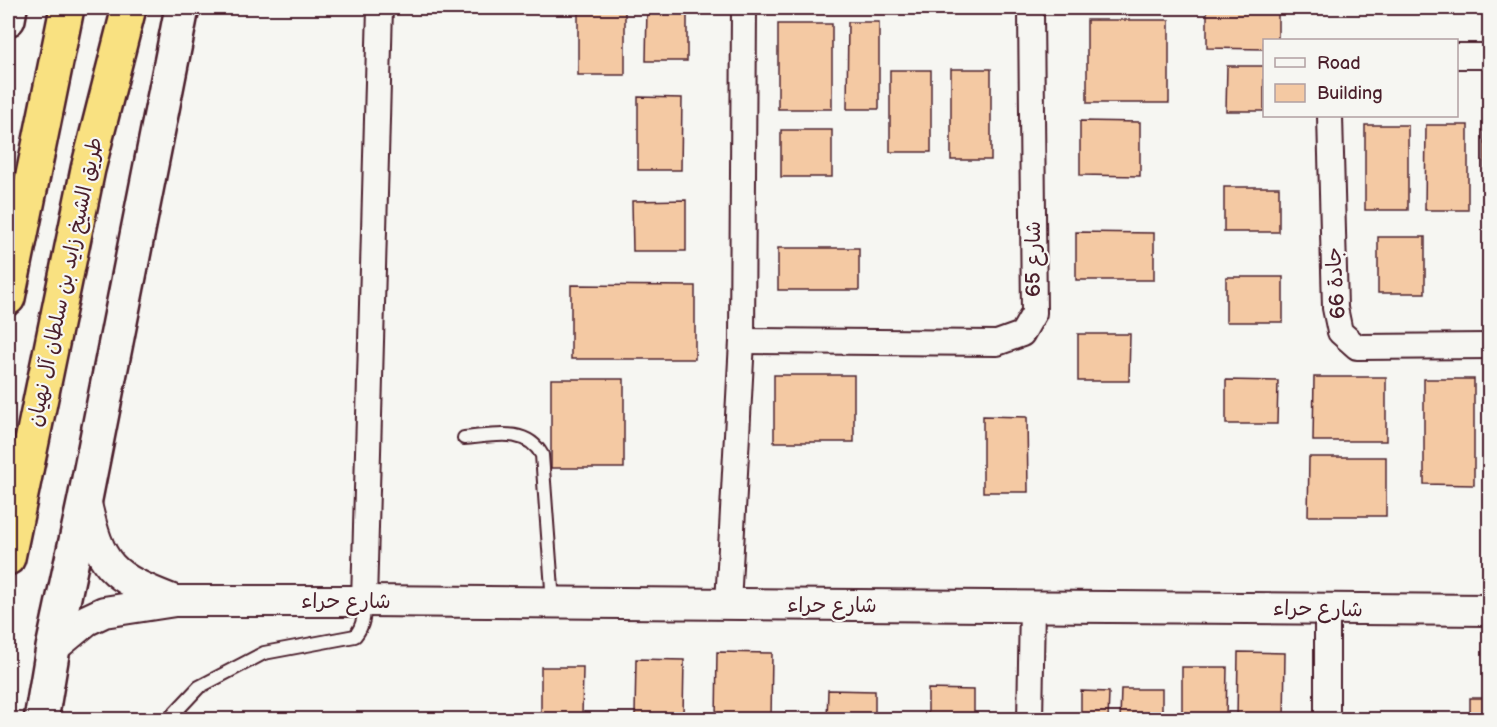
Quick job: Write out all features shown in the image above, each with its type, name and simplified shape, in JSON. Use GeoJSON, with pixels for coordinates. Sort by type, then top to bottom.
{"type":"FeatureCollection","features":[{"type":"Feature","properties":{"kind":"highway"},"geometry":{"type":"LineString","coordinates":[[8,298],[68,8]]}},
{"type":"Feature","properties":{"kind":"highway","name":"طريق الشيخ زايد بن سلطان آل نهيان"},"geometry":{"type":"LineString","coordinates":[[8,558],[88,169],[129,8]]}},
{"type":"Feature","properties":{"kind":"main road"},"geometry":{"type":"LineString","coordinates":[[8,19],[10,8]]}},
{"type":"Feature","properties":{"kind":"main road"},"geometry":{"type":"LineString","coordinates":[[41,720],[52,648],[85,499],[182,8]]}},
{"type":"Feature","properties":{"kind":"street"},"geometry":{"type":"LineString","coordinates":[[364,601],[381,8]]}},
{"type":"Feature","properties":{"kind":"street"},"geometry":{"type":"LineString","coordinates":[[728,604],[742,341],[744,8]]}},
{"type":"Feature","properties":{"kind":"street","name":"شارع 65"},"geometry":{"type":"LineString","coordinates":[[742,341],[997,343],[1022,334],[1034,313],[1031,13],[1028,8]]}},
{"type":"Feature","properties":{"kind":"street"},"geometry":{"type":"LineString","coordinates":[[1458,56],[1490,56]]}},
{"type":"Feature","properties":{"kind":"street","name":"جادة 66"},"geometry":{"type":"LineString","coordinates":[[1330,117],[1335,308],[1340,332],[1357,347],[1490,346]]}},
{"type":"Feature","properties":{"kind":"street","name":"شارع حراء"},"geometry":{"type":"LineString","coordinates":[[85,499],[96,541],[107,563],[121,577],[175,601]]}},
{"type":"Feature","properties":{"kind":"street","name":"شارع حراء"},"geometry":{"type":"LineString","coordinates":[[52,648],[87,620],[104,612],[175,601],[1490,610]]}},
{"type":"Feature","properties":{"kind":"street"},"geometry":{"type":"LineString","coordinates":[[1030,720],[1032,606]]}},
{"type":"Feature","properties":{"kind":"street"},"geometry":{"type":"LineString","coordinates":[[1327,609],[1328,720]]}},
{"type":"Feature","properties":{"kind":"lane"},"geometry":{"type":"LineString","coordinates":[[464,438],[506,435],[524,437],[538,447],[542,455],[553,602]]}},
{"type":"Feature","properties":{"kind":"lane"},"geometry":{"type":"LineString","coordinates":[[168,720],[199,687],[264,653],[355,636],[364,620],[364,601]]}},
{"type":"Feature","properties":{"kind":"building"},"geometry":{"type":"Polygon","coordinates":[[[578,8],[625,8],[625,75],[578,75],[578,8]]]}},
{"type":"Feature","properties":{"kind":"building"},"geometry":{"type":"Polygon","coordinates":[[[647,8],[687,8],[687,61],[646,61],[647,8]]]}},
{"type":"Feature","properties":{"kind":"building"},"geometry":{"type":"Polygon","coordinates":[[[1207,8],[1278,8],[1278,39],[1263,39],[1263,49],[1207,48],[1207,8]]]}},
{"type":"Feature","properties":{"kind":"building"},"geometry":{"type":"Polygon","coordinates":[[[1336,8],[1415,8],[1415,10],[1336,10],[1336,8]]]}},
{"type":"Feature","properties":{"kind":"building"},"geometry":{"type":"Polygon","coordinates":[[[1087,20],[1169,20],[1169,103],[1087,103],[1087,20]]]}},
{"type":"Feature","properties":{"kind":"building"},"geometry":{"type":"Polygon","coordinates":[[[848,22],[879,22],[879,109],[847,109],[848,22]]]}},
{"type":"Feature","properties":{"kind":"building"},"geometry":{"type":"Polygon","coordinates":[[[778,24],[832,24],[832,109],[778,109],[778,24]]]}},
{"type":"Feature","properties":{"kind":"building"},"geometry":{"type":"Polygon","coordinates":[[[1227,66],[1263,66],[1263,111],[1226,111],[1227,66]]]}},
{"type":"Feature","properties":{"kind":"building"},"geometry":{"type":"Polygon","coordinates":[[[951,69],[991,69],[991,160],[951,160],[951,69]]]}},
{"type":"Feature","properties":{"kind":"building"},"geometry":{"type":"Polygon","coordinates":[[[890,70],[931,70],[931,152],[890,152],[890,70]]]}},
{"type":"Feature","properties":{"kind":"building"},"geometry":{"type":"Polygon","coordinates":[[[1484,87],[1490,87],[1490,171],[1484,170],[1484,87]]]}},
{"type":"Feature","properties":{"kind":"building"},"geometry":{"type":"Polygon","coordinates":[[[638,97],[682,98],[681,170],[638,170],[638,97]]]}},
{"type":"Feature","properties":{"kind":"building"},"geometry":{"type":"Polygon","coordinates":[[[1080,121],[1140,122],[1140,176],[1080,175],[1080,121]]]}},
{"type":"Feature","properties":{"kind":"building"},"geometry":{"type":"Polygon","coordinates":[[[1365,125],[1408,125],[1408,210],[1365,210],[1365,125]]]}},
{"type":"Feature","properties":{"kind":"building"},"geometry":{"type":"Polygon","coordinates":[[[1426,125],[1468,125],[1468,210],[1425,210],[1426,125]]]}},
{"type":"Feature","properties":{"kind":"building"},"geometry":{"type":"Polygon","coordinates":[[[781,130],[832,130],[832,177],[781,177],[781,130]]]}},
{"type":"Feature","properties":{"kind":"building"},"geometry":{"type":"Polygon","coordinates":[[[1224,187],[1279,187],[1279,232],[1224,232],[1224,187]]]}},
{"type":"Feature","properties":{"kind":"building"},"geometry":{"type":"Polygon","coordinates":[[[686,200],[686,251],[633,251],[632,201],[686,200]]]}},
{"type":"Feature","properties":{"kind":"building"},"geometry":{"type":"Polygon","coordinates":[[[1076,232],[1154,233],[1154,280],[1076,280],[1076,232]]]}},
{"type":"Feature","properties":{"kind":"building"},"geometry":{"type":"Polygon","coordinates":[[[1378,237],[1425,237],[1425,293],[1378,293],[1378,237]]]}},
{"type":"Feature","properties":{"kind":"building"},"geometry":{"type":"Polygon","coordinates":[[[778,248],[859,248],[859,290],[778,290],[778,248]]]}},
{"type":"Feature","properties":{"kind":"building"},"geometry":{"type":"Polygon","coordinates":[[[1226,277],[1283,277],[1283,322],[1226,322],[1226,277]]]}},
{"type":"Feature","properties":{"kind":"building"},"geometry":{"type":"Polygon","coordinates":[[[571,285],[695,286],[695,359],[571,359],[571,285]]]}},
{"type":"Feature","properties":{"kind":"building"},"geometry":{"type":"Polygon","coordinates":[[[1078,334],[1130,334],[1129,381],[1078,381],[1078,334]]]}},
{"type":"Feature","properties":{"kind":"building"},"geometry":{"type":"Polygon","coordinates":[[[774,375],[854,375],[854,442],[774,442],[774,375]]]}},
{"type":"Feature","properties":{"kind":"building"},"geometry":{"type":"Polygon","coordinates":[[[1314,377],[1386,377],[1386,441],[1313,441],[1314,377]]]}},
{"type":"Feature","properties":{"kind":"building"},"geometry":{"type":"Polygon","coordinates":[[[551,379],[624,379],[624,468],[551,468],[551,379]]]}},
{"type":"Feature","properties":{"kind":"building"},"geometry":{"type":"Polygon","coordinates":[[[1424,379],[1474,379],[1474,485],[1424,484],[1424,379]]]}},
{"type":"Feature","properties":{"kind":"building"},"geometry":{"type":"Polygon","coordinates":[[[1226,380],[1278,381],[1277,424],[1226,424],[1226,380]]]}},
{"type":"Feature","properties":{"kind":"building"},"geometry":{"type":"Polygon","coordinates":[[[983,416],[1027,417],[1028,492],[983,492],[983,416]]]}},
{"type":"Feature","properties":{"kind":"building"},"geometry":{"type":"Polygon","coordinates":[[[1309,457],[1386,457],[1386,516],[1308,516],[1309,457]]]}},
{"type":"Feature","properties":{"kind":"building"},"geometry":{"type":"Polygon","coordinates":[[[717,652],[772,653],[771,720],[716,720],[717,652]]]}},
{"type":"Feature","properties":{"kind":"building"},"geometry":{"type":"Polygon","coordinates":[[[1238,652],[1285,653],[1284,720],[1237,720],[1238,652]]]}},
{"type":"Feature","properties":{"kind":"building"},"geometry":{"type":"Polygon","coordinates":[[[636,659],[684,660],[683,716],[635,715],[636,659]]]}},
{"type":"Feature","properties":{"kind":"building"},"geometry":{"type":"Polygon","coordinates":[[[541,667],[583,667],[582,718],[541,718],[541,667]]]}},
{"type":"Feature","properties":{"kind":"building"},"geometry":{"type":"Polygon","coordinates":[[[1182,667],[1227,667],[1226,720],[1182,720],[1182,667]]]}},
{"type":"Feature","properties":{"kind":"building"},"geometry":{"type":"Polygon","coordinates":[[[928,689],[974,690],[974,720],[928,720],[928,689]]]}},
{"type":"Feature","properties":{"kind":"building"},"geometry":{"type":"Polygon","coordinates":[[[1121,689],[1162,689],[1162,720],[1120,720],[1121,689]]]}},
{"type":"Feature","properties":{"kind":"building"},"geometry":{"type":"Polygon","coordinates":[[[828,690],[875,691],[875,720],[827,720],[828,690]]]}},
{"type":"Feature","properties":{"kind":"building"},"geometry":{"type":"Polygon","coordinates":[[[1081,691],[1109,692],[1108,720],[1081,720],[1081,691]]]}},
{"type":"Feature","properties":{"kind":"building"},"geometry":{"type":"Polygon","coordinates":[[[1470,698],[1490,698],[1490,720],[1470,720],[1470,698]]]}}]}
